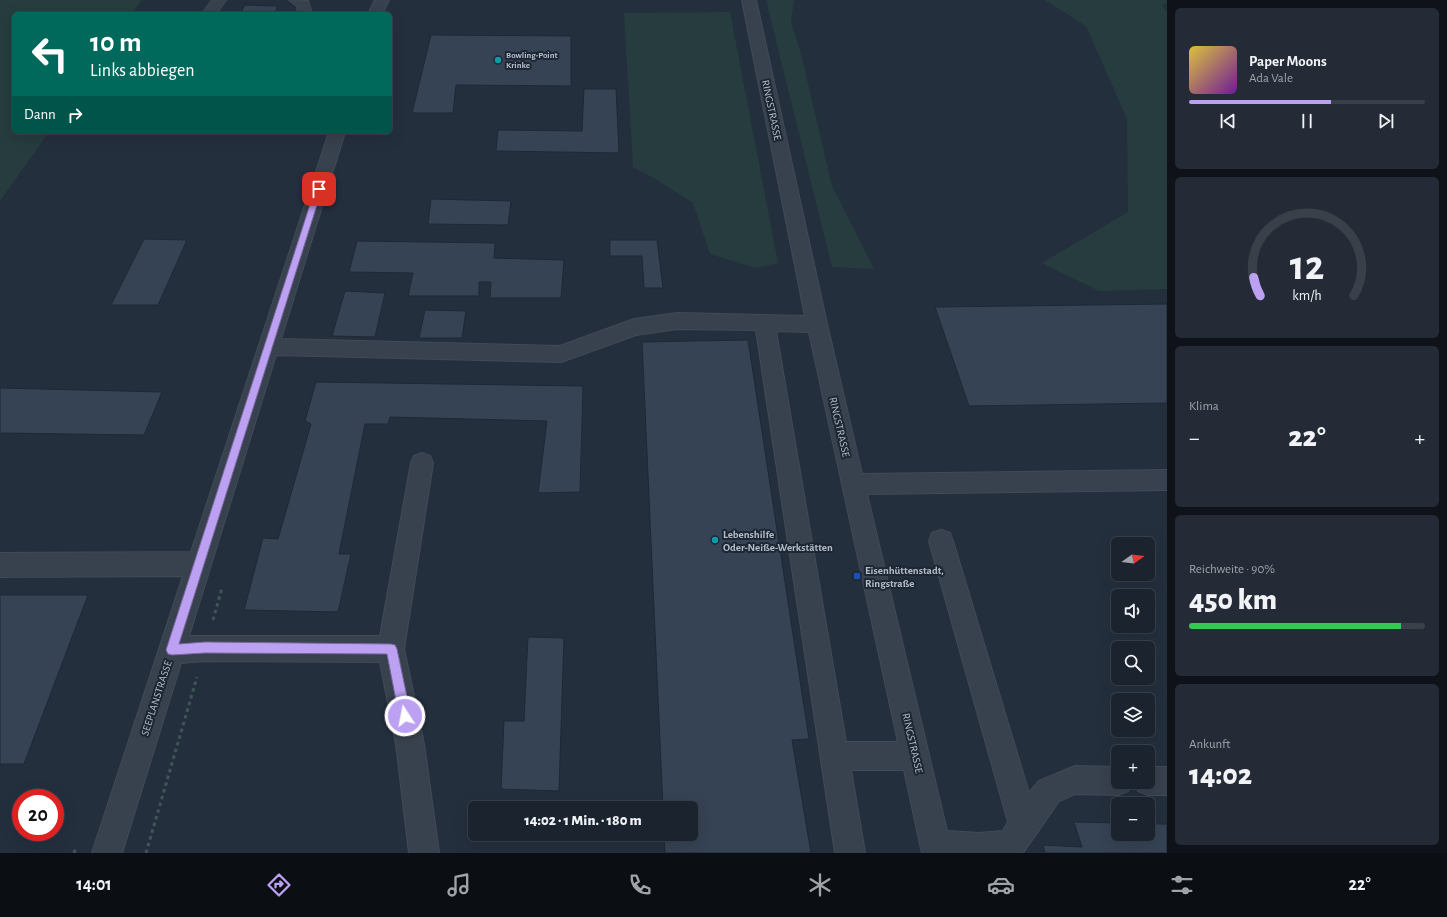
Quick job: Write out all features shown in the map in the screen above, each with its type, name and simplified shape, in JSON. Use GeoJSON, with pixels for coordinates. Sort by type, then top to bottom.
{"type":"FeatureCollection","features":[{"type":"Feature","properties":{"kind":"street"},"geometry":{"type":"LineString","coordinates":[[210,12],[219,0]]}},
{"type":"Feature","properties":{"kind":"street"},"geometry":{"type":"LineString","coordinates":[[296,0],[303,4],[305,12]]}},
{"type":"Feature","properties":{"kind":"street"},"geometry":{"type":"LineString","coordinates":[[376,12],[382,0]]}},
{"type":"Feature","properties":{"kind":"street","name":"RINGSTRASSE"},"geometry":{"type":"LineString","coordinates":[[749,0],[817,324],[936,849]]}},
{"type":"Feature","properties":{"kind":"street","name":"SEEPLANSTRASSE"},"geometry":{"type":"LineString","coordinates":[[107,853],[336,134]]}},
{"type":"Feature","properties":{"kind":"street"},"geometry":{"type":"LineString","coordinates":[[269,347],[561,354],[634,327],[677,321],[817,324]]}},
{"type":"Feature","properties":{"kind":"street"},"geometry":{"type":"LineString","coordinates":[[765,324],[850,853]]}},
{"type":"Feature","properties":{"kind":"street"},"geometry":{"type":"LineString","coordinates":[[422,462],[391,649],[410,744],[424,853]]}},
{"type":"Feature","properties":{"kind":"street"},"geometry":{"type":"LineString","coordinates":[[853,484],[1167,480]]}},
{"type":"Feature","properties":{"kind":"street"},"geometry":{"type":"LineString","coordinates":[[941,541],[1024,825]]}},
{"type":"Feature","properties":{"kind":"street"},"geometry":{"type":"LineString","coordinates":[[0,565],[200,564]]}},
{"type":"Feature","properties":{"kind":"street"},"geometry":{"type":"LineString","coordinates":[[172,650],[205,648],[391,649]]}},
{"type":"Feature","properties":{"kind":"street"},"geometry":{"type":"LineString","coordinates":[[834,756],[916,756]]}},
{"type":"Feature","properties":{"kind":"street"},"geometry":{"type":"LineString","coordinates":[[936,849],[979,848],[1011,845],[1049,791],[1075,780],[1111,781]]}},
{"type":"Feature","properties":{"kind":"street"},"geometry":{"type":"LineString","coordinates":[[1155,781],[1167,781]]}},
{"type":"Feature","properties":{"kind":"green space"},"geometry":{"type":"Polygon","coordinates":[[[0,0],[142,0],[133,12],[12,12],[12,134],[48,134],[0,201],[0,0]]]}},
{"type":"Feature","properties":{"kind":"green space"},"geometry":{"type":"Polygon","coordinates":[[[766,0],[794,0],[791,22],[801,54],[832,186],[874,269],[832,267],[766,0]]]}},
{"type":"Feature","properties":{"kind":"green space"},"geometry":{"type":"Polygon","coordinates":[[[1045,0],[1167,0],[1167,2],[1162,5],[1167,12],[1167,289],[1099,291],[1042,263],[1128,212],[1127,119],[1086,26],[1045,0]]]}},
{"type":"Feature","properties":{"kind":"green space"},"geometry":{"type":"Polygon","coordinates":[[[730,12],[778,263],[755,268],[710,254],[693,203],[633,167],[624,13],[730,12]]]}},
{"type":"Feature","properties":{"kind":"building"},"geometry":{"type":"Polygon","coordinates":[[[245,5],[278,6],[275,12],[241,12],[245,5]]]}},
{"type":"Feature","properties":{"kind":"building","name":"Bowling-Point Krinke"},"geometry":{"type":"Polygon","coordinates":[[[431,35],[571,36],[571,86],[456,85],[453,113],[412,113],[431,35]]]}},
{"type":"Feature","properties":{"kind":"building"},"geometry":{"type":"Polygon","coordinates":[[[584,89],[616,89],[619,153],[496,151],[498,130],[582,131],[584,89]]]}},
{"type":"Feature","properties":{"kind":"building"},"geometry":{"type":"Polygon","coordinates":[[[431,199],[511,201],[508,225],[428,224],[431,199]]]}},
{"type":"Feature","properties":{"kind":"building"},"geometry":{"type":"Polygon","coordinates":[[[144,239],[187,240],[158,305],[111,305],[144,239]]]}},
{"type":"Feature","properties":{"kind":"building"},"geometry":{"type":"Polygon","coordinates":[[[610,240],[657,240],[663,288],[644,288],[642,256],[610,256],[610,240]]]}},
{"type":"Feature","properties":{"kind":"building"},"geometry":{"type":"Polygon","coordinates":[[[357,241],[495,243],[494,258],[564,260],[561,298],[490,298],[491,282],[479,282],[479,296],[408,296],[413,273],[349,272],[357,241]]]}},
{"type":"Feature","properties":{"kind":"building"},"geometry":{"type":"Polygon","coordinates":[[[345,291],[385,293],[375,337],[332,336],[345,291]]]}},
{"type":"Feature","properties":{"kind":"building"},"geometry":{"type":"Polygon","coordinates":[[[1167,304],[1167,403],[969,406],[935,307],[1167,304]]]}},
{"type":"Feature","properties":{"kind":"building"},"geometry":{"type":"Polygon","coordinates":[[[425,310],[466,311],[462,338],[419,338],[425,310]]]}},
{"type":"Feature","properties":{"kind":"building","name":"Lebenshilfe Oder-Neiße-Werkstätten"},"geometry":{"type":"Polygon","coordinates":[[[748,340],[809,739],[792,740],[811,853],[665,853],[664,841],[698,841],[698,801],[663,801],[642,342],[748,340]]]}},
{"type":"Feature","properties":{"kind":"building"},"geometry":{"type":"Polygon","coordinates":[[[316,382],[583,386],[580,492],[538,493],[547,421],[390,417],[388,424],[365,424],[339,554],[351,554],[338,612],[244,610],[263,538],[278,539],[311,424],[305,421],[316,382]]]}},
{"type":"Feature","properties":{"kind":"building"},"geometry":{"type":"Polygon","coordinates":[[[0,388],[162,392],[144,435],[0,433],[0,388]]]}},
{"type":"Feature","properties":{"kind":"building"},"geometry":{"type":"Polygon","coordinates":[[[0,595],[88,595],[24,764],[0,764],[0,595]]]}},
{"type":"Feature","properties":{"kind":"building"},"geometry":{"type":"Polygon","coordinates":[[[528,637],[564,638],[559,791],[501,789],[504,721],[524,721],[528,637]]]}},
{"type":"Feature","properties":{"kind":"building"},"geometry":{"type":"Polygon","coordinates":[[[1074,822],[1111,823],[1111,841],[1155,841],[1155,824],[1167,824],[1167,853],[1045,853],[1043,845],[1082,847],[1074,822]]]}},
{"type":"Feature","properties":{"kind":"place","name":"Bowling-Point Krinke"},"geometry":{"type":"Point","coordinates":[498,60]}},
{"type":"Feature","properties":{"kind":"place","name":"Lebenshilfe Oder-Neiße-Werkstätten"},"geometry":{"type":"Point","coordinates":[715,540]}},
{"type":"Feature","properties":{"kind":"place","name":"Eisenhüttenstadt, Ringstraße"},"geometry":{"type":"Point","coordinates":[857,576]}},
{"type":"Feature","properties":{"kind":"route"},"geometry":{"type":"LineString","coordinates":[[319,189],[172,650],[205,648],[391,649],[405,716]]}}]}
